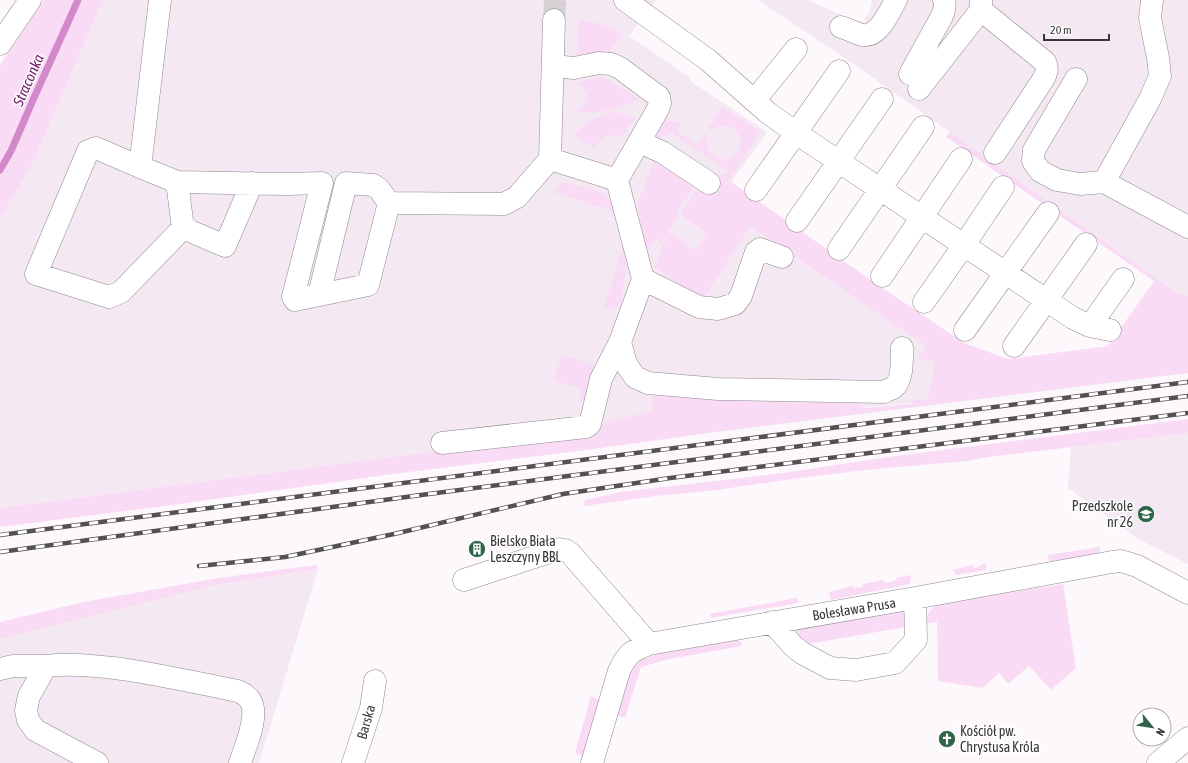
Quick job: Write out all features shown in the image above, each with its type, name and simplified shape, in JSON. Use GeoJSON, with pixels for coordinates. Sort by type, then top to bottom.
{"type":"FeatureCollection","features":[{"type":"Feature","properties":{"kind":"street"},"geometry":{"type":"LineString","coordinates":[[0,44],[30,0]]}},
{"type":"Feature","properties":{"kind":"street"},"geometry":{"type":"LineString","coordinates":[[140,167],[160,0]]}},
{"type":"Feature","properties":{"kind":"street"},"geometry":{"type":"LineString","coordinates":[[625,0],[708,60],[767,112],[796,133],[1073,318],[1100,328],[1123,279]]}},
{"type":"Feature","properties":{"kind":"street"},"geometry":{"type":"LineString","coordinates":[[841,27],[863,35],[873,34],[881,26],[896,0]]}},
{"type":"Feature","properties":{"kind":"street"},"geometry":{"type":"LineString","coordinates":[[944,0],[945,9],[914,82],[981,5],[1046,62],[1047,67],[1044,78],[995,153]]}},
{"type":"Feature","properties":{"kind":"street"},"geometry":{"type":"LineString","coordinates":[[1104,182],[1150,99],[1160,76],[1150,18],[1152,0]]}},
{"type":"Feature","properties":{"kind":"street"},"geometry":{"type":"LineString","coordinates":[[388,203],[504,204],[517,197],[550,159],[554,20]]}},
{"type":"Feature","properties":{"kind":"street"},"geometry":{"type":"LineString","coordinates":[[754,101],[796,48]]}},
{"type":"Feature","properties":{"kind":"street"},"geometry":{"type":"LineString","coordinates":[[442,443],[586,427],[590,424],[602,378],[620,342],[643,279],[617,180],[658,109],[660,103],[659,96],[620,68],[611,64],[599,63],[574,68],[553,66]]}},
{"type":"Feature","properties":{"kind":"street"},"geometry":{"type":"LineString","coordinates":[[756,190],[839,71]]}},
{"type":"Feature","properties":{"kind":"street"},"geometry":{"type":"LineString","coordinates":[[1076,79],[1034,150],[1033,161],[1040,170],[1058,180],[1080,184],[1104,182],[1188,227]]}},
{"type":"Feature","properties":{"kind":"street"},"geometry":{"type":"LineString","coordinates":[[797,221],[882,99]]}},
{"type":"Feature","properties":{"kind":"street"},"geometry":{"type":"LineString","coordinates":[[839,249],[923,127]]}},
{"type":"Feature","properties":{"kind":"street"},"geometry":{"type":"LineString","coordinates":[[639,142],[662,152],[709,183]]}},
{"type":"Feature","properties":{"kind":"street"},"geometry":{"type":"LineString","coordinates":[[183,228],[121,292],[109,297],[36,274],[88,151],[96,148],[177,182],[346,183],[373,185],[379,189],[388,203],[368,285],[295,300],[293,297],[322,183]]}},
{"type":"Feature","properties":{"kind":"street"},"geometry":{"type":"LineString","coordinates":[[550,159],[617,180]]}},
{"type":"Feature","properties":{"kind":"street"},"geometry":{"type":"LineString","coordinates":[[882,276],[961,159]]}},
{"type":"Feature","properties":{"kind":"street"},"geometry":{"type":"LineString","coordinates":[[177,182],[183,228]]}},
{"type":"Feature","properties":{"kind":"street"},"geometry":{"type":"LineString","coordinates":[[183,228],[225,246],[252,183]]}},
{"type":"Feature","properties":{"kind":"street"},"geometry":{"type":"LineString","coordinates":[[319,295],[346,183]]}},
{"type":"Feature","properties":{"kind":"street"},"geometry":{"type":"LineString","coordinates":[[924,302],[1002,187]]}},
{"type":"Feature","properties":{"kind":"street"},"geometry":{"type":"LineString","coordinates":[[965,330],[1048,213]]}},
{"type":"Feature","properties":{"kind":"street"},"geometry":{"type":"LineString","coordinates":[[1014,346],[1086,244]]}},
{"type":"Feature","properties":{"kind":"street"},"geometry":{"type":"LineString","coordinates":[[643,279],[699,306],[718,308],[735,304],[741,296],[756,252],[760,249],[782,257]]}},
{"type":"Feature","properties":{"kind":"street"},"geometry":{"type":"LineString","coordinates":[[620,342],[626,364],[635,377],[648,384],[718,389],[849,392],[884,392],[894,387],[901,374],[902,348]]}},
{"type":"Feature","properties":{"kind":"street"},"geometry":{"type":"LineString","coordinates":[[464,580],[559,549],[565,550],[570,552],[649,644]]}},
{"type":"Feature","properties":{"kind":"street","name":"Bolesława Prusa"},"geometry":{"type":"LineString","coordinates":[[592,763],[619,671],[624,659],[634,650],[649,644],[1121,561],[1137,566],[1188,593]]}},
{"type":"Feature","properties":{"kind":"street"},"geometry":{"type":"LineString","coordinates":[[772,622],[793,646],[802,653],[830,668],[856,670],[895,663],[916,640],[914,598]]}},
{"type":"Feature","properties":{"kind":"street"},"geometry":{"type":"LineString","coordinates":[[0,669],[13,666],[46,666],[65,664],[99,666],[147,673],[244,694],[250,700],[253,706],[254,714],[240,763]]}},
{"type":"Feature","properties":{"kind":"street"},"geometry":{"type":"LineString","coordinates":[[46,666],[29,696],[26,710],[28,720],[35,730],[97,763]]}},
{"type":"Feature","properties":{"kind":"street","name":"Barska"},"geometry":{"type":"LineString","coordinates":[[353,763],[371,708],[375,681]]}},
{"type":"Feature","properties":{"kind":"street"},"geometry":{"type":"LineString","coordinates":[[1158,763],[1188,738]]}},
{"type":"Feature","properties":{"kind":"shaded area"},"geometry":{"type":"Polygon","coordinates":[[[44,0],[103,0],[32,165],[0,218],[0,65],[44,0]]]}},
{"type":"Feature","properties":{"kind":"shaded area"},"geometry":{"type":"Polygon","coordinates":[[[103,0],[656,0],[629,36],[691,78],[690,81],[767,132],[731,182],[869,279],[964,343],[950,400],[646,426],[468,447],[0,508],[0,218],[32,165],[103,0]]]}},
{"type":"Feature","properties":{"kind":"shaded area"},"geometry":{"type":"Polygon","coordinates":[[[758,0],[808,0],[849,19],[865,22],[866,15],[869,15],[872,0],[1188,0],[1188,296],[1177,293],[855,65],[758,0]]]}},
{"type":"Feature","properties":{"kind":"shaded area"},"geometry":{"type":"Polygon","coordinates":[[[579,21],[594,22],[623,34],[611,49],[605,53],[582,57],[578,54],[579,21]]]}},
{"type":"Feature","properties":{"kind":"shaded area"},"geometry":{"type":"Polygon","coordinates":[[[600,76],[605,77],[639,99],[616,108],[600,112],[584,113],[576,111],[577,108],[583,106],[588,101],[585,91],[577,84],[584,80],[600,76]]]}},
{"type":"Feature","properties":{"kind":"shaded area"},"geometry":{"type":"Polygon","coordinates":[[[722,107],[761,132],[725,185],[731,182],[869,279],[964,343],[1008,359],[1108,346],[1154,281],[946,137],[950,132],[1177,293],[1188,296],[1188,373],[716,432],[0,527],[0,508],[468,447],[597,432],[599,424],[652,411],[653,394],[765,397],[770,402],[858,403],[863,408],[911,404],[911,400],[928,400],[935,361],[918,360],[926,346],[750,226],[703,298],[700,298],[654,267],[657,263],[662,245],[670,233],[696,251],[707,233],[682,216],[681,212],[699,186],[715,180],[729,171],[671,133],[656,141],[652,139],[661,119],[681,123],[677,131],[697,145],[704,134],[707,136],[709,152],[720,159],[732,157],[737,153],[741,142],[737,133],[730,127],[726,126],[718,126],[712,130],[708,128],[722,107]]]}},
{"type":"Feature","properties":{"kind":"shaded area"},"geometry":{"type":"Polygon","coordinates":[[[615,112],[635,118],[622,137],[613,135],[606,136],[600,140],[595,148],[581,141],[575,134],[593,120],[615,112]]]}},
{"type":"Feature","properties":{"kind":"shaded area"},"geometry":{"type":"Polygon","coordinates":[[[657,160],[696,184],[677,212],[678,216],[661,243],[657,239],[646,251],[639,227],[638,203],[652,165],[657,160]]]}},
{"type":"Feature","properties":{"kind":"shaded area"},"geometry":{"type":"Polygon","coordinates":[[[565,182],[595,190],[613,200],[616,212],[555,193],[557,187],[565,182]]]}},
{"type":"Feature","properties":{"kind":"shaded area"},"geometry":{"type":"Polygon","coordinates":[[[624,244],[628,255],[620,307],[610,309],[604,307],[624,244]]]}},
{"type":"Feature","properties":{"kind":"shaded area"},"geometry":{"type":"Polygon","coordinates":[[[562,355],[603,368],[587,400],[578,402],[582,389],[554,380],[562,355]]]}},
{"type":"Feature","properties":{"kind":"shaded area"},"geometry":{"type":"Polygon","coordinates":[[[1188,419],[1188,433],[989,457],[967,461],[865,470],[584,506],[585,500],[621,492],[783,473],[895,456],[1188,419]]]}},
{"type":"Feature","properties":{"kind":"shaded area","name":"Przedszkole nr 26"},"geometry":{"type":"Polygon","coordinates":[[[1188,433],[1188,564],[1140,540],[1068,488],[1071,447],[1188,433]]]}},
{"type":"Feature","properties":{"kind":"shaded area"},"geometry":{"type":"Polygon","coordinates":[[[1100,547],[1100,551],[1096,555],[1050,562],[1047,555],[1100,547]]]}},
{"type":"Feature","properties":{"kind":"shaded area"},"geometry":{"type":"Polygon","coordinates":[[[986,563],[986,570],[956,575],[953,570],[972,565],[975,568],[986,563]]]}},
{"type":"Feature","properties":{"kind":"shaded area"},"geometry":{"type":"Polygon","coordinates":[[[316,565],[318,569],[215,585],[0,639],[0,622],[84,602],[218,578],[316,565]]]}},
{"type":"Feature","properties":{"kind":"shaded area"},"geometry":{"type":"Polygon","coordinates":[[[318,569],[259,763],[0,763],[0,639],[215,585],[318,569]]]}},
{"type":"Feature","properties":{"kind":"shaded area"},"geometry":{"type":"Polygon","coordinates":[[[911,575],[910,584],[831,600],[829,592],[852,586],[854,588],[862,587],[863,584],[882,580],[886,583],[895,581],[896,578],[911,575]]]}},
{"type":"Feature","properties":{"kind":"shaded area"},"geometry":{"type":"Polygon","coordinates":[[[1063,584],[1076,668],[1051,690],[1029,666],[1008,684],[999,673],[983,688],[938,681],[937,622],[923,624],[929,612],[938,603],[1063,584]]]}},
{"type":"Feature","properties":{"kind":"shaded area"},"geometry":{"type":"Polygon","coordinates":[[[797,598],[798,603],[711,618],[710,614],[797,598]]]}},
{"type":"Feature","properties":{"kind":"shaded area"},"geometry":{"type":"Polygon","coordinates":[[[905,609],[906,627],[802,645],[795,634],[798,629],[905,609]]]}},
{"type":"Feature","properties":{"kind":"shaded area"},"geometry":{"type":"Polygon","coordinates":[[[737,640],[741,642],[742,646],[670,659],[641,667],[625,718],[616,715],[626,679],[632,668],[639,661],[657,654],[737,640]]]}},
{"type":"Feature","properties":{"kind":"shaded area"},"geometry":{"type":"Polygon","coordinates":[[[591,696],[600,700],[583,756],[575,753],[591,696]]]}},
{"type":"Feature","properties":{"kind":"waterway","name":"Straconka"},"geometry":{"type":"LineString","coordinates":[[0,170],[11,151],[78,0]]}},
{"type":"Feature","properties":{"kind":"tunnel"},"geometry":{"type":"LineString","coordinates":[[554,20],[555,0]]}},
{"type":"Feature","properties":{"kind":"railway"},"geometry":{"type":"LineString","coordinates":[[0,535],[1188,382]]}},
{"type":"Feature","properties":{"kind":"railway"},"geometry":{"type":"LineString","coordinates":[[0,552],[421,495],[1188,396]]}},
{"type":"Feature","properties":{"kind":"railway"},"geometry":{"type":"LineString","coordinates":[[199,566],[285,557],[394,534],[563,494],[670,478],[1188,413]]}},
{"type":"Feature","properties":{"kind":"place","name":"Przedszkole nr 26"},"geometry":{"type":"Point","coordinates":[1146,514]}},
{"type":"Feature","properties":{"kind":"place","name":"Bielsko Biała Leszczyny BBL"},"geometry":{"type":"Point","coordinates":[477,549]}},
{"type":"Feature","properties":{"kind":"place","name":"Kościół pw. Chrystusa Króla"},"geometry":{"type":"Point","coordinates":[947,739]}}]}
